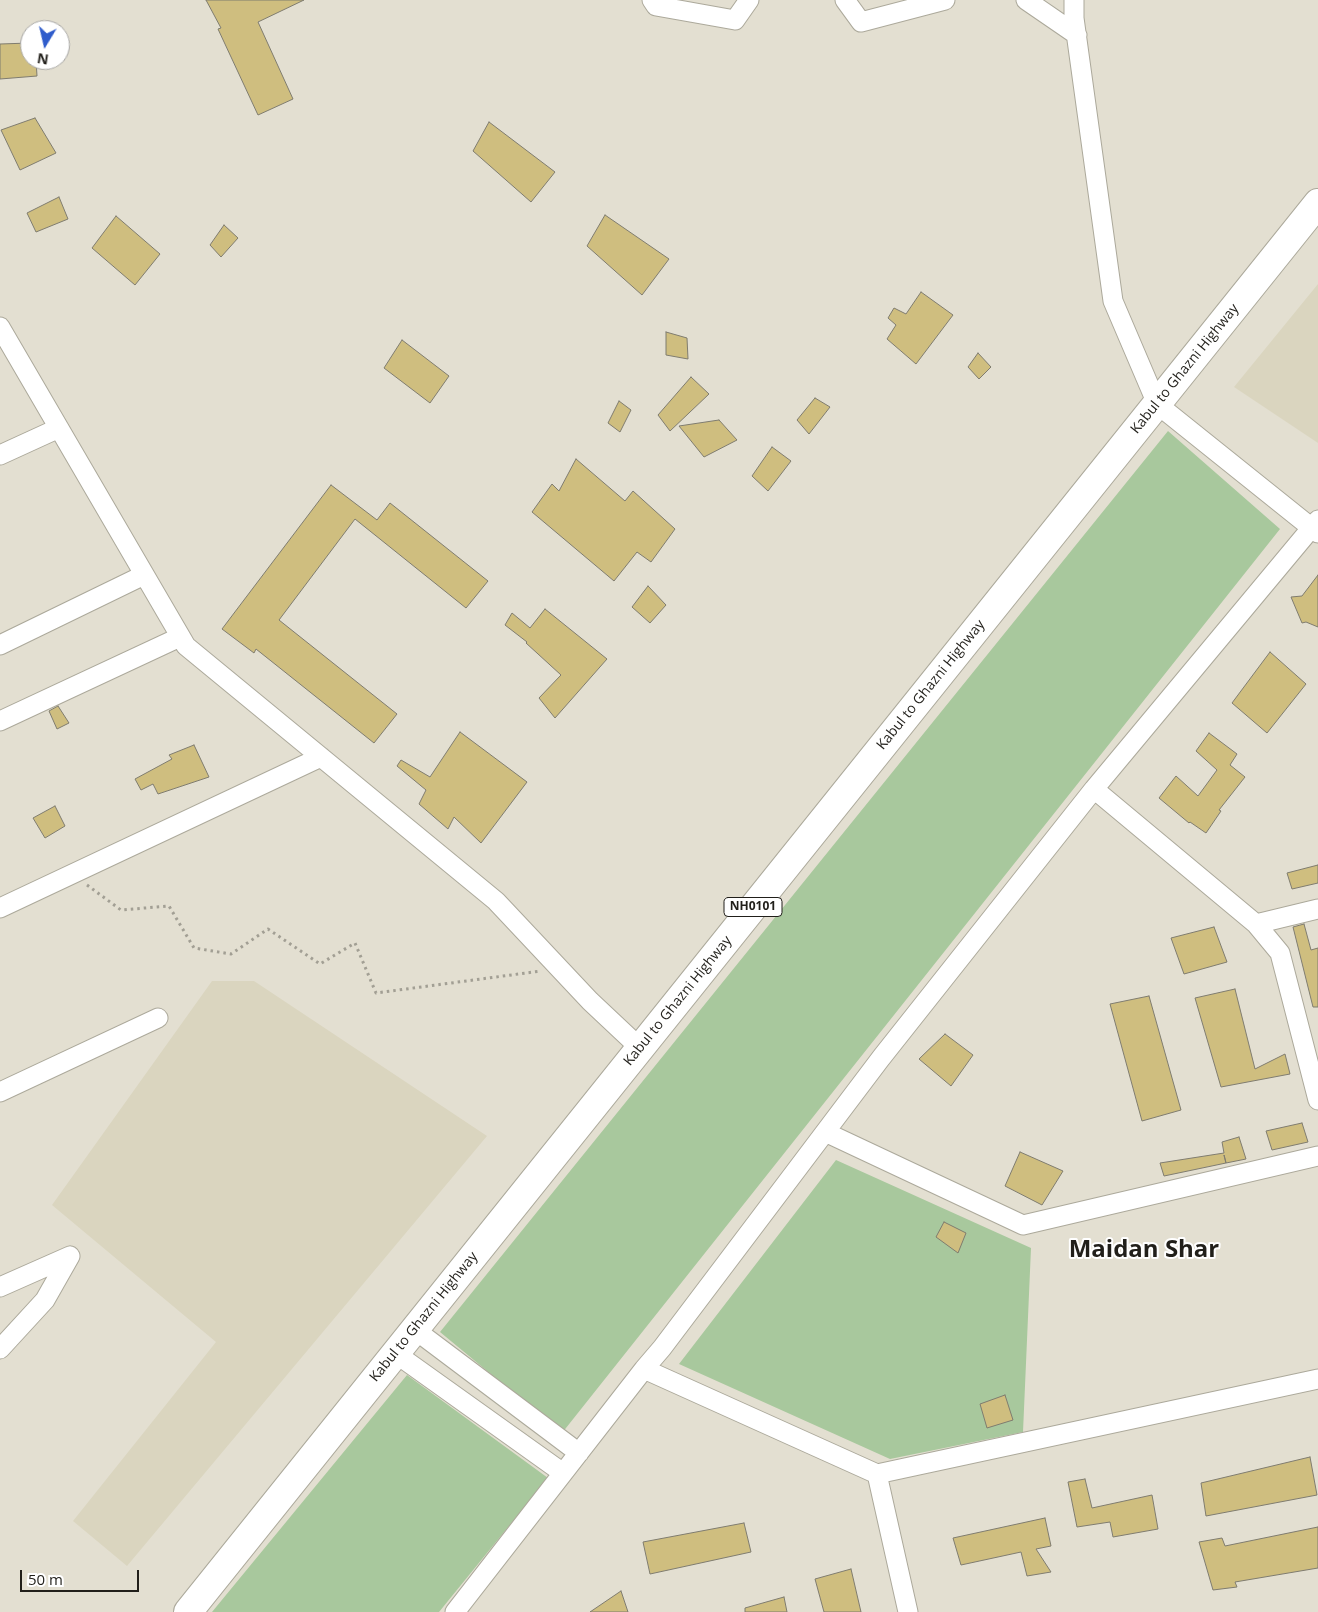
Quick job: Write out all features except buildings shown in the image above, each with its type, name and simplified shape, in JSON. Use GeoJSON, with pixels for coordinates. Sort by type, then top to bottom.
{"type":"FeatureCollection","features":[{"type":"Feature","properties":{"kind":"highway","name":"Kabul to Ghazni Highway"},"geometry":{"type":"LineString","coordinates":[[188,1612],[1318,203]]}},
{"type":"Feature","properties":{"kind":"street"},"geometry":{"type":"LineString","coordinates":[[652,0],[656,6],[735,20],[749,0]]}},
{"type":"Feature","properties":{"kind":"street"},"geometry":{"type":"LineString","coordinates":[[845,0],[861,22],[945,0]]}},
{"type":"Feature","properties":{"kind":"street"},"geometry":{"type":"LineString","coordinates":[[1026,0],[1077,34]]}},
{"type":"Feature","properties":{"kind":"street"},"geometry":{"type":"LineString","coordinates":[[455,1612],[662,1348],[881,1058],[1094,789],[1316,527],[1157,404],[1113,301],[1074,0]]}},
{"type":"Feature","properties":{"kind":"street"},"geometry":{"type":"LineString","coordinates":[[0,327],[186,646],[496,901],[590,1002],[640,1048]]}},
{"type":"Feature","properties":{"kind":"street"},"geometry":{"type":"LineString","coordinates":[[0,455],[59,428]]}},
{"type":"Feature","properties":{"kind":"street"},"geometry":{"type":"LineString","coordinates":[[0,645],[144,575]]}},
{"type":"Feature","properties":{"kind":"street"},"geometry":{"type":"LineString","coordinates":[[0,721],[180,637]]}},
{"type":"Feature","properties":{"kind":"street"},"geometry":{"type":"LineString","coordinates":[[0,908],[321,757]]}},
{"type":"Feature","properties":{"kind":"street"},"geometry":{"type":"LineString","coordinates":[[1094,789],[1256,924],[1280,953],[1318,1100]]}},
{"type":"Feature","properties":{"kind":"street"},"geometry":{"type":"LineString","coordinates":[[1256,924],[1318,909]]}},
{"type":"Feature","properties":{"kind":"street"},"geometry":{"type":"LineString","coordinates":[[0,1092],[158,1018]]}},
{"type":"Feature","properties":{"kind":"street"},"geometry":{"type":"LineString","coordinates":[[825,1132],[1023,1225],[1318,1156]]}},
{"type":"Feature","properties":{"kind":"street"},"geometry":{"type":"LineString","coordinates":[[0,1287],[70,1256],[45,1300],[0,1349]]}},
{"type":"Feature","properties":{"kind":"street"},"geometry":{"type":"LineString","coordinates":[[414,1329],[579,1453]]}},
{"type":"Feature","properties":{"kind":"street"},"geometry":{"type":"LineString","coordinates":[[395,1353],[563,1473]]}},
{"type":"Feature","properties":{"kind":"street"},"geometry":{"type":"LineString","coordinates":[[644,1369],[877,1474],[1318,1379]]}},
{"type":"Feature","properties":{"kind":"street"},"geometry":{"type":"LineString","coordinates":[[877,1474],[908,1612]]}},
{"type":"Feature","properties":{"kind":"path"},"geometry":{"type":"LineString","coordinates":[[72,874],[122,910],[169,906],[194,948],[231,954],[268,929],[320,964],[355,943],[376,993],[558,969]]}},
{"type":"Feature","properties":{"kind":"shaded area"},"geometry":{"type":"Polygon","coordinates":[[[1318,284],[1318,443],[1234,387],[1318,284]]]}},
{"type":"Feature","properties":{"kind":"shaded area"},"geometry":{"type":"Polygon","coordinates":[[[212,981],[254,981],[487,1136],[127,1566],[73,1521],[216,1342],[52,1205],[212,981]]]}},
{"type":"Feature","properties":{"kind":"green space"},"geometry":{"type":"Polygon","coordinates":[[[1168,431],[1280,529],[562,1433],[440,1332],[1168,431]]]}},
{"type":"Feature","properties":{"kind":"green space"},"geometry":{"type":"Polygon","coordinates":[[[836,1160],[1031,1248],[1023,1432],[890,1459],[679,1364],[836,1160]]]}},
{"type":"Feature","properties":{"kind":"green space"},"geometry":{"type":"Polygon","coordinates":[[[407,1375],[548,1478],[439,1612],[212,1612],[407,1375]]]}},
{"type":"Feature","properties":{"kind":"district","name":"Maidan Shar"},"geometry":{"type":"Point","coordinates":[1144,1250]}}]}
